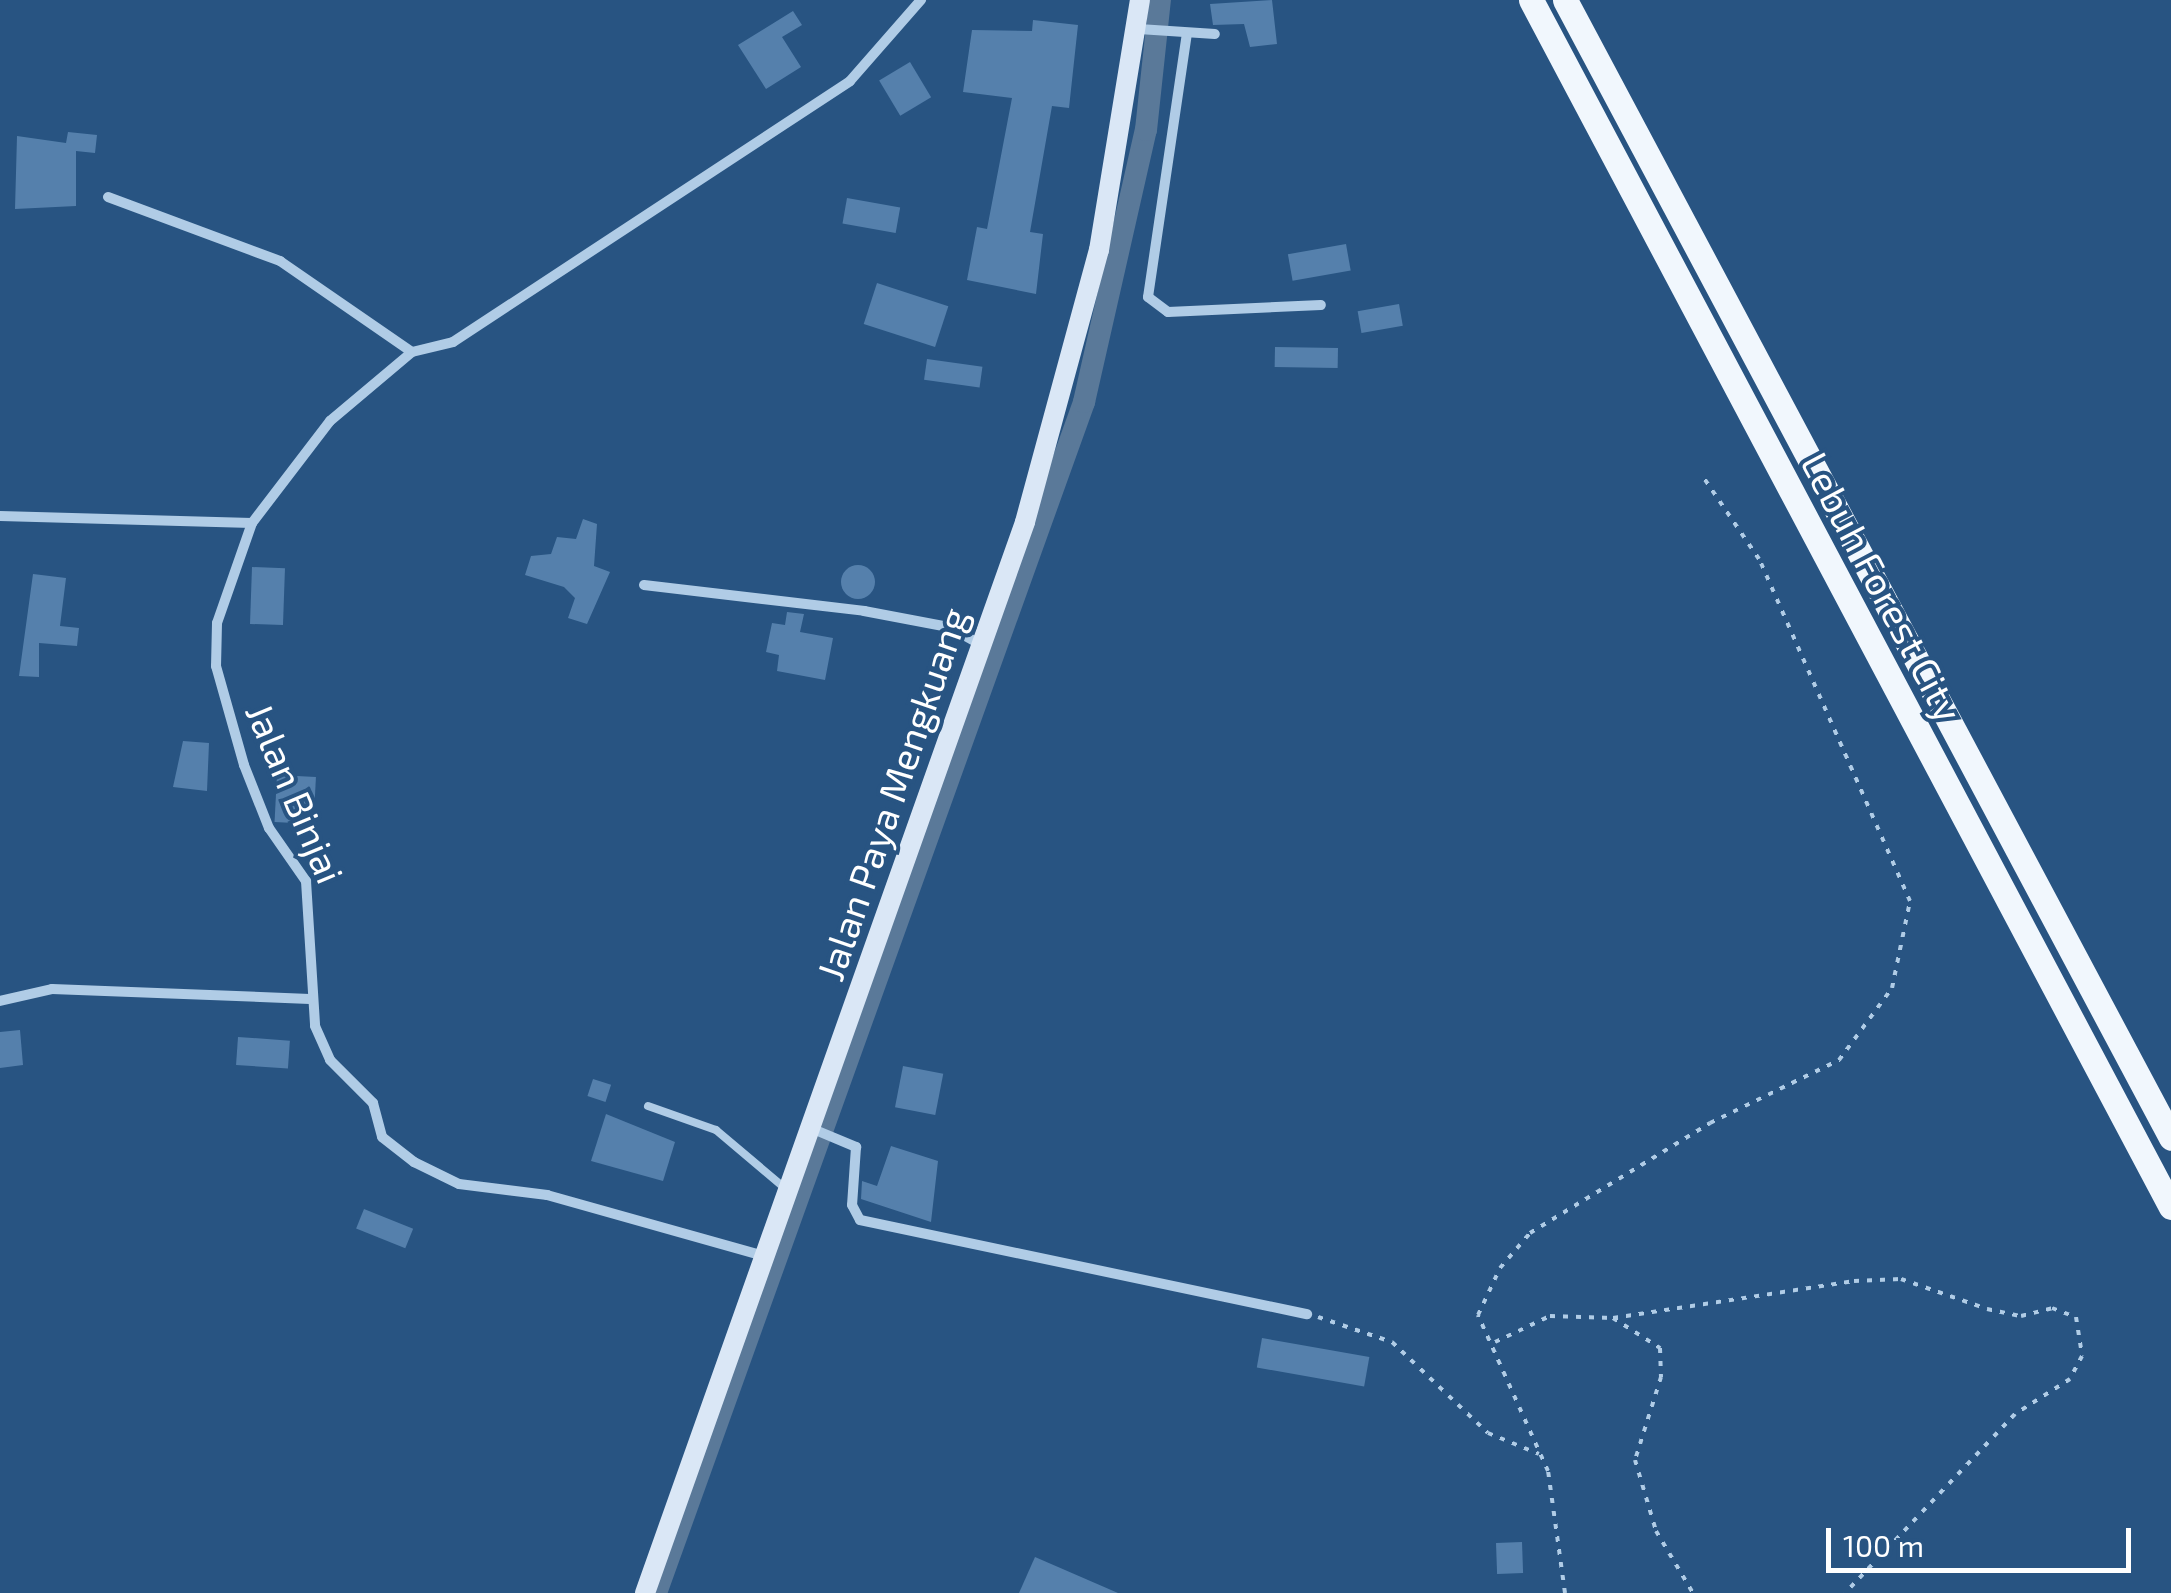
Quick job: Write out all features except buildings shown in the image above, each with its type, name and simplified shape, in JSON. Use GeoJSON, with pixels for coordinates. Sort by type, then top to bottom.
{"type":"FeatureCollection","features":[{"type":"Feature","properties":{"kind":"main road","name":"Lebuh Forest City"},"geometry":{"type":"LineString","coordinates":[[1531,0],[2171,1207]]}},
{"type":"Feature","properties":{"kind":"main road","name":"Lebuh Forest City"},"geometry":{"type":"LineString","coordinates":[[1565,0],[2171,1138]]}},
{"type":"Feature","properties":{"kind":"street","name":"Jalan Binjai"},"geometry":{"type":"LineString","coordinates":[[768,1258],[547,1195],[460,1184],[414,1162],[382,1137],[373,1103],[330,1060],[310,999],[306,881],[268,828],[216,666],[230,570],[252,523],[330,422],[412,352],[490,322],[850,81],[921,0]]}},
{"type":"Feature","properties":{"kind":"street","name":"Jalan Paya Mengkuang"},"geometry":{"type":"LineString","coordinates":[[645,1593],[768,1258],[981,644],[1099,250],[1139,29],[1140,0]]}},
{"type":"Feature","properties":{"kind":"street"},"geometry":{"type":"LineString","coordinates":[[1139,29],[1215,34]]}},
{"type":"Feature","properties":{"kind":"street"},"geometry":{"type":"LineString","coordinates":[[1187,33],[1148,297],[1168,312],[1320,305]]}},
{"type":"Feature","properties":{"kind":"street"},"geometry":{"type":"LineString","coordinates":[[108,197],[280,261],[412,352]]}},
{"type":"Feature","properties":{"kind":"street"},"geometry":{"type":"LineString","coordinates":[[0,516],[252,523]]}},
{"type":"Feature","properties":{"kind":"street"},"geometry":{"type":"LineString","coordinates":[[644,586],[864,611],[950,627],[981,644]]}},
{"type":"Feature","properties":{"kind":"street"},"geometry":{"type":"LineString","coordinates":[[0,1001],[52,989],[310,999]]}},
{"type":"Feature","properties":{"kind":"street"},"geometry":{"type":"LineString","coordinates":[[812,1129],[847,1142],[859,1155],[852,1205],[860,1220],[1307,1314]]}},
{"type":"Feature","properties":{"kind":"lane"},"geometry":{"type":"LineString","coordinates":[[648,1106],[716,1130],[791,1192]]}},
{"type":"Feature","properties":{"kind":"path"},"geometry":{"type":"LineString","coordinates":[[1565,1593],[1562,1538],[1539,1454],[1495,1342],[1478,1315],[1530,1233],[1710,1123],[1839,1060],[1892,988],[1910,901],[1759,559],[1703,477]]}},
{"type":"Feature","properties":{"kind":"path"},"geometry":{"type":"LineString","coordinates":[[1495,1342],[1550,1316],[1614,1318],[1901,1279],[1987,1309],[2021,1316],[2052,1308],[2076,1317],[2082,1356],[2070,1379],[2014,1414],[1845,1593]]}},
{"type":"Feature","properties":{"kind":"path"},"geometry":{"type":"LineString","coordinates":[[1307,1314],[1392,1342],[1488,1432],[1539,1454]]}},
{"type":"Feature","properties":{"kind":"path"},"geometry":{"type":"LineString","coordinates":[[1614,1318],[1660,1348],[1661,1377],[1635,1460],[1656,1531],[1693,1593]]}},
{"type":"Feature","properties":{"kind":"waterway"},"geometry":{"type":"LineString","coordinates":[[656,1593],[1084,402],[1146,130],[1160,0]]}}]}
